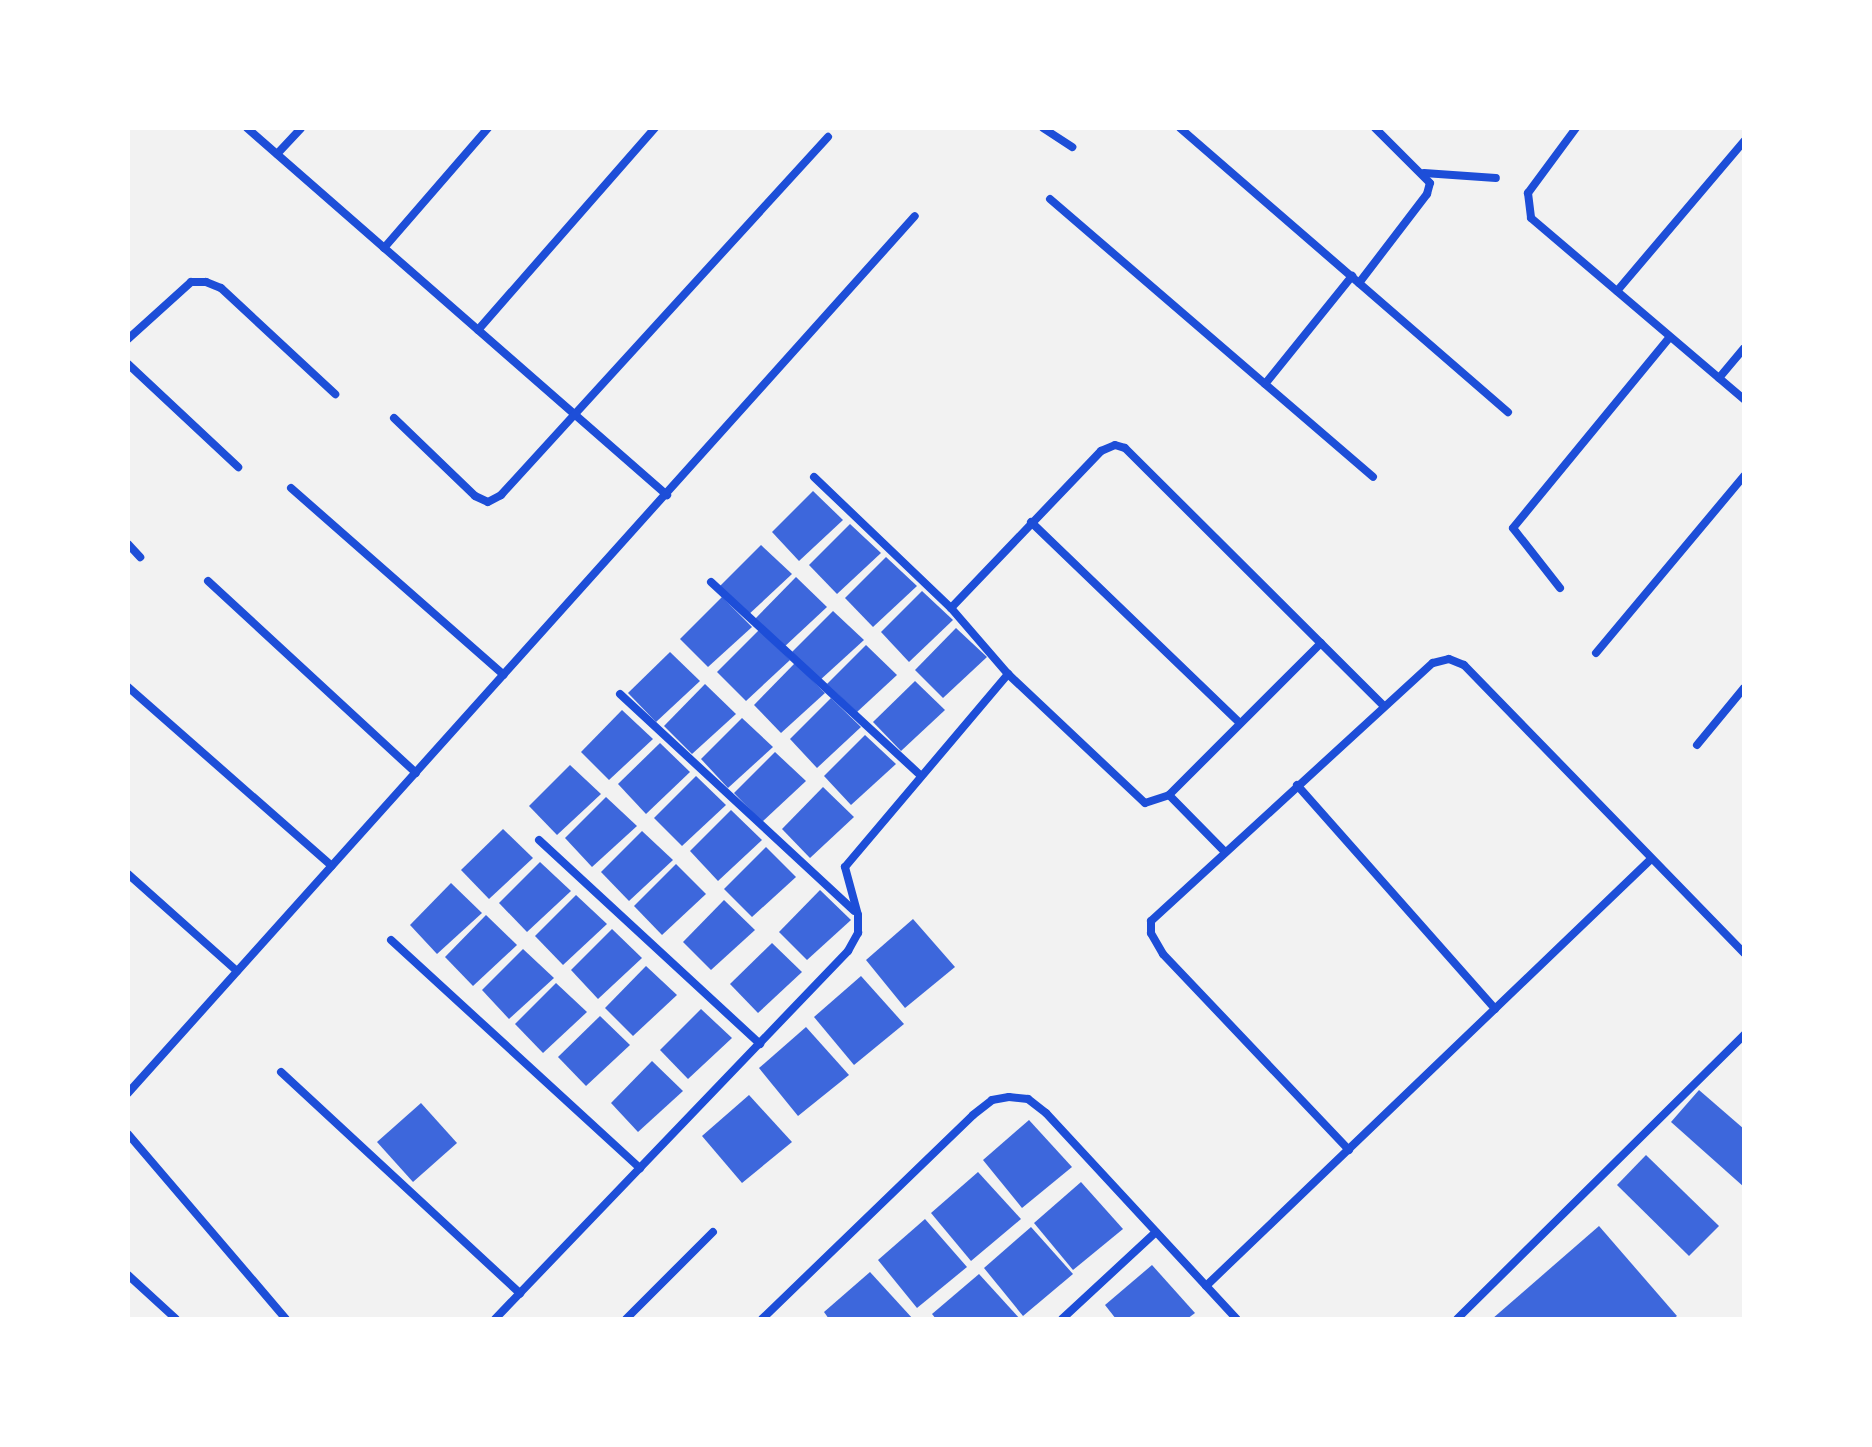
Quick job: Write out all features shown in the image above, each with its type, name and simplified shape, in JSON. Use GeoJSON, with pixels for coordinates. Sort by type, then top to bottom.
{"type":"FeatureCollection","features":[{"type":"Feature","properties":{"kind":"street"},"geometry":{"type":"LineString","coordinates":[[247,128],[667,495]]}},
{"type":"Feature","properties":{"kind":"street"},"geometry":{"type":"LineString","coordinates":[[277,154],[301,128]]}},
{"type":"Feature","properties":{"kind":"street"},"geometry":{"type":"LineString","coordinates":[[384,248],[488,128]]}},
{"type":"Feature","properties":{"kind":"street"},"geometry":{"type":"LineString","coordinates":[[478,330],[655,128]]}},
{"type":"Feature","properties":{"kind":"street"},"geometry":{"type":"LineString","coordinates":[[1043,128],[1072,147]]}},
{"type":"Feature","properties":{"kind":"street"},"geometry":{"type":"LineString","coordinates":[[1180,128],[1508,412]]}},
{"type":"Feature","properties":{"kind":"street"},"geometry":{"type":"LineString","coordinates":[[1375,128],[1424,173],[1496,178]]}},
{"type":"Feature","properties":{"kind":"street"},"geometry":{"type":"LineString","coordinates":[[1385,137],[1393,128]]}},
{"type":"Feature","properties":{"kind":"street"},"geometry":{"type":"LineString","coordinates":[[1576,128],[1528,193],[1526,205],[1531,218],[1744,399]]}},
{"type":"Feature","properties":{"kind":"street"},"geometry":{"type":"LineString","coordinates":[[394,418],[475,496],[488,502],[513,484],[573,412],[828,137]]}},
{"type":"Feature","properties":{"kind":"street"},"geometry":{"type":"LineString","coordinates":[[1617,291],[1744,141]]}},
{"type":"Feature","properties":{"kind":"street"},"geometry":{"type":"LineString","coordinates":[[1265,384],[1427,194],[1424,173]]}},
{"type":"Feature","properties":{"kind":"street"},"geometry":{"type":"LineString","coordinates":[[1050,199],[1373,477]]}},
{"type":"Feature","properties":{"kind":"street"},"geometry":{"type":"LineString","coordinates":[[128,1093],[915,216]]}},
{"type":"Feature","properties":{"kind":"street"},"geometry":{"type":"LineString","coordinates":[[128,339],[191,282],[206,282],[221,288],[335,394]]}},
{"type":"Feature","properties":{"kind":"street"},"geometry":{"type":"LineString","coordinates":[[1560,588],[1513,528],[1670,337]]}},
{"type":"Feature","properties":{"kind":"street"},"geometry":{"type":"LineString","coordinates":[[1719,378],[1744,348]]}},
{"type":"Feature","properties":{"kind":"street"},"geometry":{"type":"LineString","coordinates":[[128,364],[238,467]]}},
{"type":"Feature","properties":{"kind":"street"},"geometry":{"type":"LineString","coordinates":[[951,608],[1101,451],[1115,445],[1125,448],[1384,706]]}},
{"type":"Feature","properties":{"kind":"street"},"geometry":{"type":"LineString","coordinates":[[1596,653],[1744,476]]}},
{"type":"Feature","properties":{"kind":"street"},"geometry":{"type":"LineString","coordinates":[[814,477],[951,608],[1008,674],[1137,799],[1151,803],[1169,795],[1321,643]]}},
{"type":"Feature","properties":{"kind":"street"},"geometry":{"type":"LineString","coordinates":[[291,488],[504,675]]}},
{"type":"Feature","properties":{"kind":"street"},"geometry":{"type":"LineString","coordinates":[[1031,522],[1240,723]]}},
{"type":"Feature","properties":{"kind":"street"},"geometry":{"type":"LineString","coordinates":[[128,544],[140,557]]}},
{"type":"Feature","properties":{"kind":"street"},"geometry":{"type":"LineString","coordinates":[[208,581],[416,773]]}},
{"type":"Feature","properties":{"kind":"street"},"geometry":{"type":"LineString","coordinates":[[711,582],[920,775]]}},
{"type":"Feature","properties":{"kind":"street"},"geometry":{"type":"LineString","coordinates":[[1349,1150],[1155,944],[1151,921],[1157,912],[1433,663],[1449,659],[1464,665],[1650,860],[1744,953]]}},
{"type":"Feature","properties":{"kind":"street"},"geometry":{"type":"LineString","coordinates":[[495,1319],[848,951],[858,933],[858,915],[845,867],[1008,674]]}},
{"type":"Feature","properties":{"kind":"street"},"geometry":{"type":"LineString","coordinates":[[128,687],[332,866]]}},
{"type":"Feature","properties":{"kind":"street"},"geometry":{"type":"LineString","coordinates":[[1697,745],[1744,688]]}},
{"type":"Feature","properties":{"kind":"street"},"geometry":{"type":"LineString","coordinates":[[620,694],[858,915]]}},
{"type":"Feature","properties":{"kind":"street"},"geometry":{"type":"LineString","coordinates":[[1297,785],[1495,1009]]}},
{"type":"Feature","properties":{"kind":"street"},"geometry":{"type":"LineString","coordinates":[[1169,795],[1224,851]]}},
{"type":"Feature","properties":{"kind":"street"},"geometry":{"type":"LineString","coordinates":[[539,840],[760,1044]]}},
{"type":"Feature","properties":{"kind":"street"},"geometry":{"type":"LineString","coordinates":[[1206,1286],[1650,860]]}},
{"type":"Feature","properties":{"kind":"street"},"geometry":{"type":"LineString","coordinates":[[128,874],[237,971]]}},
{"type":"Feature","properties":{"kind":"street"},"geometry":{"type":"LineString","coordinates":[[391,940],[640,1168]]}},
{"type":"Feature","properties":{"kind":"street"},"geometry":{"type":"LineString","coordinates":[[1457,1319],[1744,1035]]}},
{"type":"Feature","properties":{"kind":"street"},"geometry":{"type":"LineString","coordinates":[[281,1072],[520,1293]]}},
{"type":"Feature","properties":{"kind":"street"},"geometry":{"type":"LineString","coordinates":[[762,1319],[992,1100],[1028,1099],[1237,1319]]}},
{"type":"Feature","properties":{"kind":"street"},"geometry":{"type":"LineString","coordinates":[[128,1134],[286,1319]]}},
{"type":"Feature","properties":{"kind":"street"},"geometry":{"type":"LineString","coordinates":[[626,1319],[713,1232]]}},
{"type":"Feature","properties":{"kind":"street"},"geometry":{"type":"LineString","coordinates":[[1062,1319],[1156,1232]]}},
{"type":"Feature","properties":{"kind":"street"},"geometry":{"type":"LineString","coordinates":[[128,1275],[176,1319]]}},
{"type":"Feature","properties":{"kind":"building"},"geometry":{"type":"Polygon","coordinates":[[[813,491],[843,520],[799,561],[772,532],[813,491]]]}},
{"type":"Feature","properties":{"kind":"building"},"geometry":{"type":"Polygon","coordinates":[[[850,524],[881,553],[837,594],[809,565],[850,524]]]}},
{"type":"Feature","properties":{"kind":"building"},"geometry":{"type":"Polygon","coordinates":[[[761,545],[792,574],[747,616],[720,586],[761,545]]]}},
{"type":"Feature","properties":{"kind":"building"},"geometry":{"type":"Polygon","coordinates":[[[886,557],[917,586],[873,627],[845,598],[886,557]]]}},
{"type":"Feature","properties":{"kind":"building"},"geometry":{"type":"Polygon","coordinates":[[[796,577],[827,607],[783,648],[755,619],[796,577]]]}},
{"type":"Feature","properties":{"kind":"building"},"geometry":{"type":"Polygon","coordinates":[[[922,591],[953,620],[909,662],[881,632],[922,591]]]}},
{"type":"Feature","properties":{"kind":"building"},"geometry":{"type":"Polygon","coordinates":[[[722,597],[752,627],[708,667],[680,639],[722,597]]]}},
{"type":"Feature","properties":{"kind":"building"},"geometry":{"type":"Polygon","coordinates":[[[833,611],[864,640],[819,681],[792,652],[833,611]]]}},
{"type":"Feature","properties":{"kind":"building"},"geometry":{"type":"Polygon","coordinates":[[[956,628],[987,657],[943,698],[915,670],[956,628]]]}},
{"type":"Feature","properties":{"kind":"building"},"geometry":{"type":"Polygon","coordinates":[[[759,630],[790,660],[746,701],[717,672],[759,630]]]}},
{"type":"Feature","properties":{"kind":"building"},"geometry":{"type":"Polygon","coordinates":[[[866,645],[897,675],[857,712],[827,684],[866,645]]]}},
{"type":"Feature","properties":{"kind":"building"},"geometry":{"type":"Polygon","coordinates":[[[670,652],[700,681],[656,722],[628,693],[670,652]]]}},
{"type":"Feature","properties":{"kind":"building"},"geometry":{"type":"Polygon","coordinates":[[[795,663],[825,693],[781,733],[754,705],[795,663]]]}},
{"type":"Feature","properties":{"kind":"building"},"geometry":{"type":"Polygon","coordinates":[[[915,681],[945,710],[901,751],[873,722],[915,681]]]}},
{"type":"Feature","properties":{"kind":"building"},"geometry":{"type":"Polygon","coordinates":[[[705,684],[736,714],[692,754],[664,726],[705,684]]]}},
{"type":"Feature","properties":{"kind":"building"},"geometry":{"type":"Polygon","coordinates":[[[831,698],[861,727],[817,768],[790,739],[831,698]]]}},
{"type":"Feature","properties":{"kind":"building"},"geometry":{"type":"Polygon","coordinates":[[[622,710],[653,739],[609,780],[581,752],[622,710]]]}},
{"type":"Feature","properties":{"kind":"building"},"geometry":{"type":"Polygon","coordinates":[[[742,718],[773,747],[728,788],[701,759],[742,718]]]}},
{"type":"Feature","properties":{"kind":"building"},"geometry":{"type":"Polygon","coordinates":[[[865,735],[896,764],[851,805],[824,776],[865,735]]]}},
{"type":"Feature","properties":{"kind":"building"},"geometry":{"type":"Polygon","coordinates":[[[660,743],[690,772],[646,814],[618,784],[660,743]]]}},
{"type":"Feature","properties":{"kind":"building"},"geometry":{"type":"Polygon","coordinates":[[[775,752],[806,781],[762,822],[734,793],[775,752]]]}},
{"type":"Feature","properties":{"kind":"building"},"geometry":{"type":"Polygon","coordinates":[[[570,765],[601,794],[557,835],[529,806],[570,765]]]}},
{"type":"Feature","properties":{"kind":"building"},"geometry":{"type":"Polygon","coordinates":[[[696,776],[726,805],[682,846],[654,818],[696,776]]]}},
{"type":"Feature","properties":{"kind":"building"},"geometry":{"type":"Polygon","coordinates":[[[823,787],[854,817],[810,858],[782,829],[823,787]]]}},
{"type":"Feature","properties":{"kind":"building"},"geometry":{"type":"Polygon","coordinates":[[[606,797],[637,826],[592,867],[565,838],[606,797]]]}},
{"type":"Feature","properties":{"kind":"building"},"geometry":{"type":"Polygon","coordinates":[[[731,810],[762,840],[718,881],[690,851],[731,810]]]}},
{"type":"Feature","properties":{"kind":"building"},"geometry":{"type":"Polygon","coordinates":[[[503,829],[533,858],[489,899],[461,870],[503,829]]]}},
{"type":"Feature","properties":{"kind":"building"},"geometry":{"type":"Polygon","coordinates":[[[642,831],[673,860],[629,901],[601,872],[642,831]]]}},
{"type":"Feature","properties":{"kind":"building"},"geometry":{"type":"Polygon","coordinates":[[[766,847],[796,877],[752,917],[724,889],[766,847]]]}},
{"type":"Feature","properties":{"kind":"building"},"geometry":{"type":"Polygon","coordinates":[[[540,862],[571,891],[527,932],[499,903],[540,862]]]}},
{"type":"Feature","properties":{"kind":"building"},"geometry":{"type":"Polygon","coordinates":[[[676,864],[706,894],[662,935],[634,906],[676,864]]]}},
{"type":"Feature","properties":{"kind":"building"},"geometry":{"type":"Polygon","coordinates":[[[451,883],[482,913],[437,954],[410,925],[451,883]]]}},
{"type":"Feature","properties":{"kind":"building"},"geometry":{"type":"Polygon","coordinates":[[[820,890],[851,920],[807,960],[779,932],[820,890]]]}},
{"type":"Feature","properties":{"kind":"building"},"geometry":{"type":"Polygon","coordinates":[[[576,895],[607,924],[563,965],[535,936],[576,895]]]}},
{"type":"Feature","properties":{"kind":"building"},"geometry":{"type":"Polygon","coordinates":[[[724,900],[755,930],[711,970],[683,942],[724,900]]]}},
{"type":"Feature","properties":{"kind":"building"},"geometry":{"type":"Polygon","coordinates":[[[486,915],[517,945],[473,986],[445,957],[486,915]]]}},
{"type":"Feature","properties":{"kind":"building"},"geometry":{"type":"Polygon","coordinates":[[[913,919],[955,967],[905,1008],[866,960],[913,919]]]}},
{"type":"Feature","properties":{"kind":"building"},"geometry":{"type":"Polygon","coordinates":[[[612,929],[642,958],[598,999],[571,970],[612,929]]]}},
{"type":"Feature","properties":{"kind":"building"},"geometry":{"type":"Polygon","coordinates":[[[772,943],[802,972],[758,1013],[730,984],[772,943]]]}},
{"type":"Feature","properties":{"kind":"building"},"geometry":{"type":"Polygon","coordinates":[[[523,949],[554,978],[509,1019],[482,990],[523,949]]]}},
{"type":"Feature","properties":{"kind":"building"},"geometry":{"type":"Polygon","coordinates":[[[646,966],[677,995],[633,1036],[605,1008],[646,966]]]}},
{"type":"Feature","properties":{"kind":"building"},"geometry":{"type":"Polygon","coordinates":[[[861,976],[904,1024],[854,1065],[814,1017],[861,976]]]}},
{"type":"Feature","properties":{"kind":"building"},"geometry":{"type":"Polygon","coordinates":[[[556,983],[587,1012],[543,1053],[515,1024],[556,983]]]}},
{"type":"Feature","properties":{"kind":"building"},"geometry":{"type":"Polygon","coordinates":[[[701,1009],[732,1038],[688,1079],[660,1050],[701,1009]]]}},
{"type":"Feature","properties":{"kind":"building"},"geometry":{"type":"Polygon","coordinates":[[[600,1016],[630,1045],[586,1086],[558,1057],[600,1016]]]}},
{"type":"Feature","properties":{"kind":"building"},"geometry":{"type":"Polygon","coordinates":[[[806,1027],[849,1075],[798,1116],[759,1068],[806,1027]]]}},
{"type":"Feature","properties":{"kind":"building"},"geometry":{"type":"Polygon","coordinates":[[[652,1061],[683,1091],[638,1132],[611,1103],[652,1061]]]}},
{"type":"Feature","properties":{"kind":"building"},"geometry":{"type":"Polygon","coordinates":[[[1699,1090],[1744,1129],[1744,1187],[1671,1122],[1699,1090]]]}},
{"type":"Feature","properties":{"kind":"building"},"geometry":{"type":"Polygon","coordinates":[[[749,1095],[792,1142],[742,1183],[702,1136],[749,1095]]]}},
{"type":"Feature","properties":{"kind":"building"},"geometry":{"type":"Polygon","coordinates":[[[421,1103],[457,1143],[413,1182],[377,1142],[421,1103]]]}},
{"type":"Feature","properties":{"kind":"building"},"geometry":{"type":"Polygon","coordinates":[[[1029,1120],[1072,1167],[1022,1208],[983,1160],[1029,1120]]]}},
{"type":"Feature","properties":{"kind":"building"},"geometry":{"type":"Polygon","coordinates":[[[1646,1155],[1719,1226],[1689,1256],[1617,1185],[1646,1155]]]}},
{"type":"Feature","properties":{"kind":"building"},"geometry":{"type":"Polygon","coordinates":[[[978,1172],[1021,1219],[971,1261],[931,1213],[978,1172]]]}},
{"type":"Feature","properties":{"kind":"building"},"geometry":{"type":"Polygon","coordinates":[[[1081,1182],[1123,1229],[1073,1270],[1034,1223],[1081,1182]]]}},
{"type":"Feature","properties":{"kind":"building"},"geometry":{"type":"Polygon","coordinates":[[[925,1219],[967,1267],[917,1308],[878,1260],[925,1219]]]}},
{"type":"Feature","properties":{"kind":"building"},"geometry":{"type":"Polygon","coordinates":[[[1599,1226],[1677,1316],[1673,1319],[1492,1319],[1599,1226]]]}},
{"type":"Feature","properties":{"kind":"building"},"geometry":{"type":"Polygon","coordinates":[[[1031,1227],[1073,1274],[1023,1316],[984,1268],[1031,1227]]]}},
{"type":"Feature","properties":{"kind":"building"},"geometry":{"type":"Polygon","coordinates":[[[1152,1265],[1195,1313],[1187,1319],[1116,1319],[1105,1305],[1152,1265]]]}},
{"type":"Feature","properties":{"kind":"building"},"geometry":{"type":"Polygon","coordinates":[[[870,1272],[913,1319],[829,1319],[824,1312],[870,1272]]]}},
{"type":"Feature","properties":{"kind":"building"},"geometry":{"type":"Polygon","coordinates":[[[979,1274],[1020,1319],[936,1319],[932,1314],[979,1274]]]}}]}
